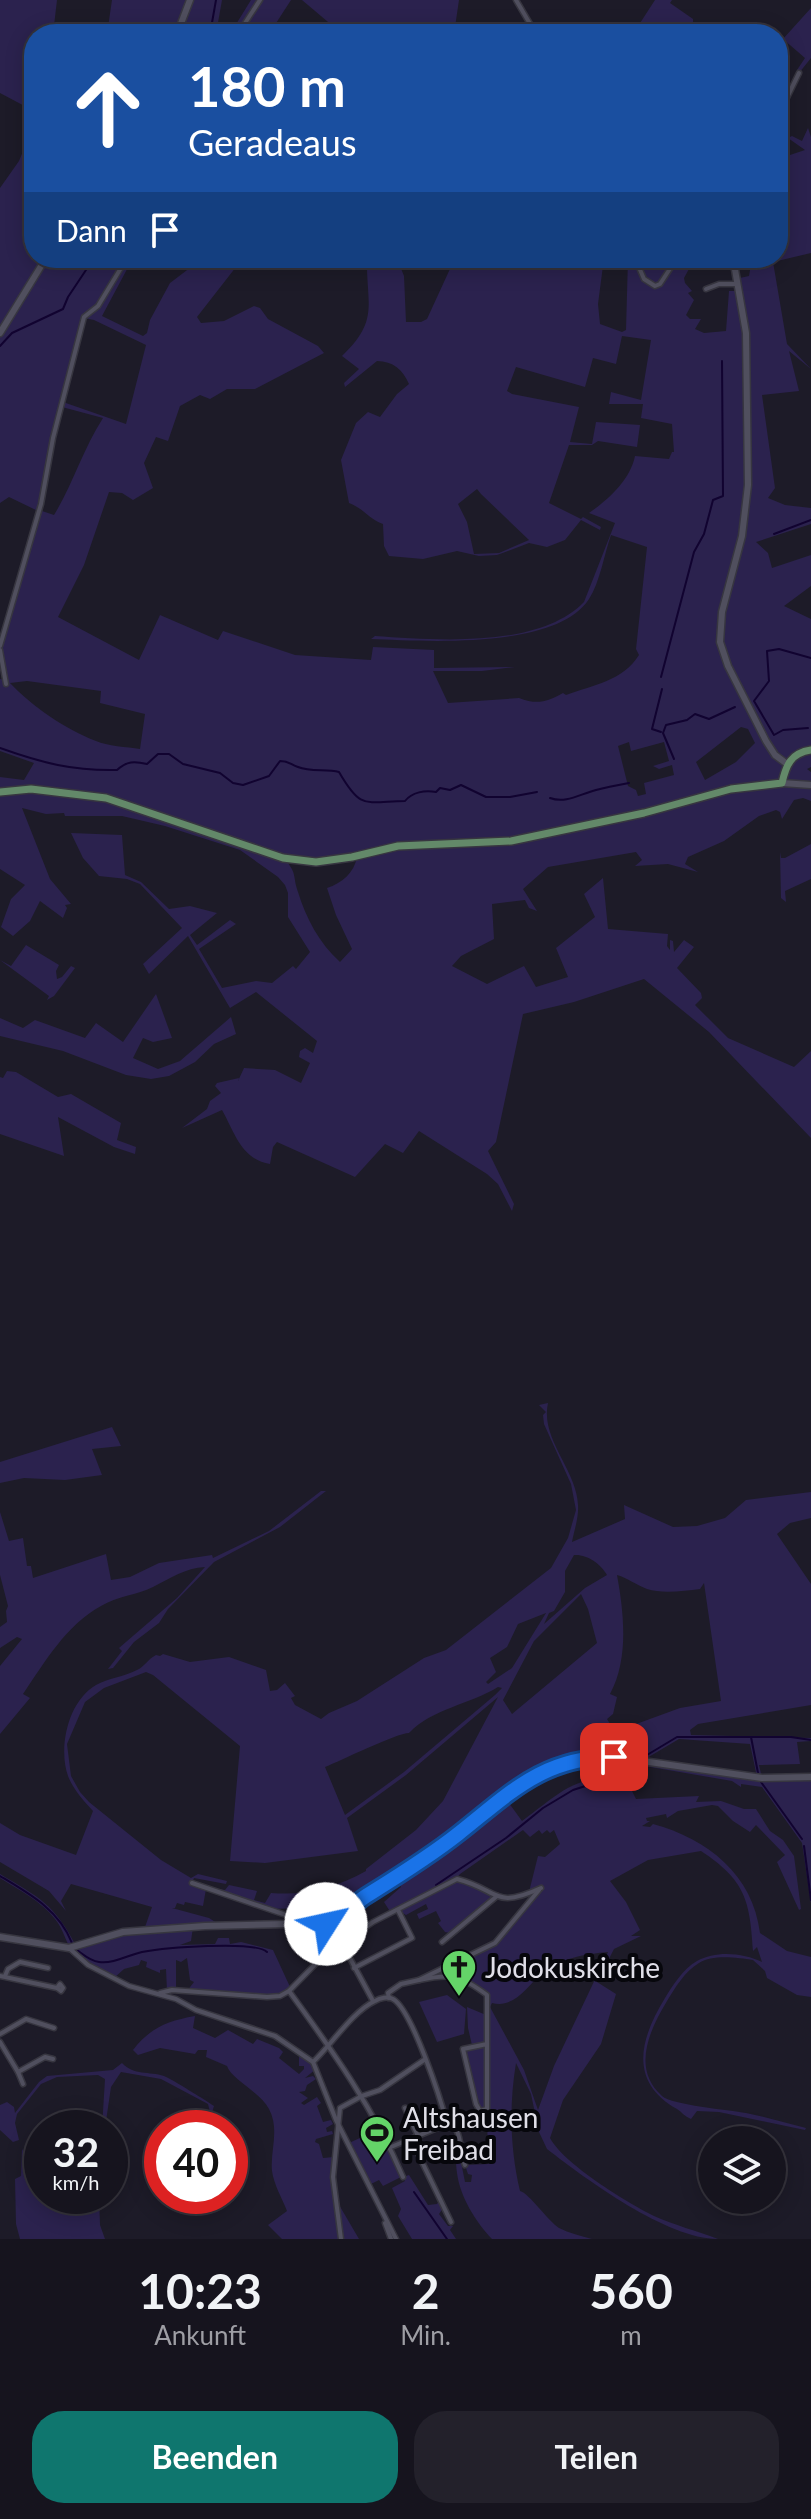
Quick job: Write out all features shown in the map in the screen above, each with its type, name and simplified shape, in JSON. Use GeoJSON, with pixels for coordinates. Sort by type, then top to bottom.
{"type":"FeatureCollection","features":[{"type":"Feature","properties":{"kind":"main road"},"geometry":{"type":"LineString","coordinates":[[0,792],[31,789],[106,798],[283,858],[316,862],[341,860],[398,846],[481,844],[523,839],[638,814],[731,789],[782,783],[786,767],[798,753],[811,750]]}},
{"type":"Feature","properties":{"kind":"street"},"geometry":{"type":"LineString","coordinates":[[181,24],[190,0]]}},
{"type":"Feature","properties":{"kind":"street"},"geometry":{"type":"LineString","coordinates":[[244,24],[260,0]]}},
{"type":"Feature","properties":{"kind":"street"},"geometry":{"type":"LineString","coordinates":[[516,0],[530,24]]}},
{"type":"Feature","properties":{"kind":"street"},"geometry":{"type":"LineString","coordinates":[[788,96],[799,73]]}},
{"type":"Feature","properties":{"kind":"street"},"geometry":{"type":"LineString","coordinates":[[0,333],[40,268]]}},
{"type":"Feature","properties":{"kind":"street"},"geometry":{"type":"LineString","coordinates":[[6,684],[0,648],[41,504],[53,438],[84,317],[98,306],[121,268]]}},
{"type":"Feature","properties":{"kind":"street"},"geometry":{"type":"LineString","coordinates":[[639,268],[644,279],[655,286],[660,284],[670,268]]}},
{"type":"Feature","properties":{"kind":"street"},"geometry":{"type":"LineString","coordinates":[[734,268],[746,333],[748,485],[742,536],[722,612],[720,642],[728,666],[766,741],[793,780],[808,784]]}},
{"type":"Feature","properties":{"kind":"street"},"geometry":{"type":"LineString","coordinates":[[706,289],[719,284],[736,284]]}},
{"type":"Feature","properties":{"kind":"street"},"geometry":{"type":"LineString","coordinates":[[782,783],[808,784]]}},
{"type":"Feature","properties":{"kind":"street"},"geometry":{"type":"LineString","coordinates":[[0,1937],[69,1948],[123,1932],[292,1922],[331,1923],[360,1900],[416,1865],[534,1775],[582,1758],[614,1757],[762,1778],[811,1777]]}},
{"type":"Feature","properties":{"kind":"street"},"geometry":{"type":"LineString","coordinates":[[157,1993],[172,1990],[271,1997],[289,1991],[341,1942],[457,1879],[497,1896],[515,1899],[541,1888],[495,1943],[419,1980]]}},
{"type":"Feature","properties":{"kind":"street"},"geometry":{"type":"LineString","coordinates":[[192,1883],[286,1915],[292,1922]]}},
{"type":"Feature","properties":{"kind":"street"},"geometry":{"type":"LineString","coordinates":[[442,1942],[497,1896]]}},
{"type":"Feature","properties":{"kind":"street"},"geometry":{"type":"LineString","coordinates":[[354,1968],[412,1938],[398,1910]]}},
{"type":"Feature","properties":{"kind":"street"},"geometry":{"type":"LineString","coordinates":[[331,1923],[373,2001]]}},
{"type":"Feature","properties":{"kind":"street"},"geometry":{"type":"LineString","coordinates":[[69,1948],[96,1969],[143,1992],[176,1999],[196,2010],[275,2036],[313,2062],[339,2127],[394,2239]]}},
{"type":"Feature","properties":{"kind":"street"},"geometry":{"type":"LineString","coordinates":[[48,1968],[20,1962],[2,1976],[57,1988]]}},
{"type":"Feature","properties":{"kind":"street"},"geometry":{"type":"LineString","coordinates":[[389,1998],[388,1993],[401,1984],[454,1975],[469,1981],[487,1995],[487,2044],[487,2109],[477,2109],[463,2049],[487,2044]]}},
{"type":"Feature","properties":{"kind":"street"},"geometry":{"type":"LineString","coordinates":[[289,1991],[362,2096],[391,2147],[403,2177]]}},
{"type":"Feature","properties":{"kind":"street"},"geometry":{"type":"LineString","coordinates":[[313,2062],[373,2001],[393,1999],[410,2022],[447,2122]]}},
{"type":"Feature","properties":{"kind":"street"},"geometry":{"type":"LineString","coordinates":[[0,2034],[26,2019],[54,2028]]}},
{"type":"Feature","properties":{"kind":"street"},"geometry":{"type":"LineString","coordinates":[[0,2042],[23,2084]]}},
{"type":"Feature","properties":{"kind":"street"},"geometry":{"type":"LineString","coordinates":[[18,2072],[45,2057],[53,2059]]}},
{"type":"Feature","properties":{"kind":"street"},"geometry":{"type":"LineString","coordinates":[[341,2239],[333,2177],[340,2108],[380,2090],[425,2059]]}},
{"type":"Feature","properties":{"kind":"street"},"geometry":{"type":"LineString","coordinates":[[405,2108],[418,2136]]}},
{"type":"Feature","properties":{"kind":"street"},"geometry":{"type":"LineString","coordinates":[[391,2147],[447,2122],[455,2125],[459,2134],[465,2165]]}},
{"type":"Feature","properties":{"kind":"street"},"geometry":{"type":"LineString","coordinates":[[411,2139],[451,2222]]}},
{"type":"Feature","properties":{"kind":"shaded area"},"geometry":{"type":"Polygon","coordinates":[[[0,0],[57,0],[54,24],[24,24],[24,106],[0,93],[0,0]]]}},
{"type":"Feature","properties":{"kind":"shaded area"},"geometry":{"type":"Polygon","coordinates":[[[112,0],[222,0],[218,24],[108,24],[112,0]]]}},
{"type":"Feature","properties":{"kind":"shaded area"},"geometry":{"type":"Polygon","coordinates":[[[251,0],[291,0],[275,24],[236,24],[251,0]]]}},
{"type":"Feature","properties":{"kind":"shaded area"},"geometry":{"type":"Polygon","coordinates":[[[302,0],[459,0],[455,24],[330,24],[302,0]]]}},
{"type":"Feature","properties":{"kind":"shaded area"},"geometry":{"type":"Polygon","coordinates":[[[655,0],[672,0],[670,3],[693,19],[692,24],[639,24],[655,0]]]}},
{"type":"Feature","properties":{"kind":"shaded area"},"geometry":{"type":"Polygon","coordinates":[[[811,8],[811,58],[799,73],[797,70],[805,58],[788,43],[788,33],[811,8]]]}},
{"type":"Feature","properties":{"kind":"shaded area"},"geometry":{"type":"Polygon","coordinates":[[[808,128],[811,137],[811,253],[788,258],[788,156],[805,150],[788,138],[792,136],[802,141],[808,128]]]}},
{"type":"Feature","properties":{"kind":"shaded area"},"geometry":{"type":"Polygon","coordinates":[[[24,149],[24,268],[128,268],[102,316],[143,336],[170,283],[190,268],[235,268],[197,317],[201,323],[224,321],[254,306],[260,308],[268,319],[318,346],[324,353],[255,389],[227,389],[210,399],[200,395],[180,406],[168,441],[156,437],[144,463],[153,488],[133,500],[122,493],[109,492],[84,565],[58,617],[139,660],[160,615],[218,640],[223,631],[295,655],[371,660],[373,647],[434,650],[434,668],[515,667],[433,671],[448,703],[519,698],[542,702],[607,681],[625,671],[639,655],[636,649],[647,547],[611,535],[589,599],[572,615],[549,627],[520,635],[488,639],[371,639],[375,636],[485,638],[514,634],[541,628],[564,617],[584,602],[615,523],[589,513],[618,488],[629,473],[635,456],[669,459],[674,452],[672,424],[641,418],[643,404],[609,404],[611,392],[641,400],[651,340],[622,336],[616,364],[593,358],[585,387],[516,367],[507,391],[579,407],[570,442],[592,444],[596,422],[640,425],[637,447],[598,441],[592,445],[569,445],[549,503],[581,519],[583,517],[601,527],[600,530],[581,520],[565,540],[547,547],[529,543],[497,555],[479,556],[457,551],[423,559],[389,556],[384,546],[383,524],[349,503],[341,460],[356,423],[368,412],[380,417],[397,394],[409,384],[397,367],[377,361],[345,387],[344,383],[359,369],[342,356],[362,332],[366,321],[369,300],[367,268],[401,268],[404,276],[406,322],[421,322],[427,319],[450,268],[603,268],[598,304],[600,324],[622,332],[626,330],[628,268],[690,268],[684,278],[692,291],[688,293],[694,300],[686,315],[690,319],[701,319],[695,329],[704,333],[726,331],[729,291],[738,291],[735,279],[749,276],[750,268],[774,268],[787,344],[811,369],[789,351],[799,391],[762,395],[775,488],[768,498],[785,505],[811,508],[811,524],[756,542],[768,553],[772,568],[811,555],[811,586],[784,606],[811,619],[811,767],[807,769],[811,772],[811,801],[803,798],[794,800],[782,819],[776,810],[759,816],[724,841],[688,857],[685,864],[698,872],[668,864],[635,866],[642,860],[636,852],[548,867],[523,889],[537,911],[529,908],[525,900],[492,904],[494,939],[461,956],[452,966],[487,984],[524,966],[536,987],[568,977],[556,948],[595,917],[584,894],[603,878],[608,929],[668,934],[667,946],[670,950],[670,940],[673,941],[674,952],[684,940],[694,947],[677,968],[701,993],[702,998],[695,1005],[728,1038],[794,1067],[811,1051],[811,1138],[709,1032],[644,979],[574,1002],[523,1014],[496,1142],[488,1151],[514,1204],[512,1211],[498,1184],[487,1174],[419,1131],[403,1153],[385,1144],[355,1177],[277,1142],[270,1164],[252,1157],[240,1144],[222,1110],[182,1128],[207,1109],[210,1101],[221,1093],[215,1086],[217,1083],[239,1078],[238,1081],[244,1068],[275,1070],[301,1083],[310,1063],[299,1057],[300,1051],[305,1048],[313,1053],[317,1041],[256,992],[230,1008],[188,936],[149,974],[143,964],[182,928],[140,884],[127,879],[99,876],[83,858],[71,833],[122,835],[125,875],[141,882],[169,909],[190,906],[217,913],[190,935],[197,945],[230,920],[236,924],[199,949],[222,988],[256,981],[272,983],[293,966],[296,969],[310,952],[288,917],[288,893],[278,877],[240,850],[122,816],[65,816],[64,813],[46,814],[22,808],[50,879],[71,904],[65,905],[67,908],[63,918],[40,901],[30,921],[13,936],[1,927],[11,899],[25,885],[0,869],[0,777],[24,780],[34,763],[0,751],[0,679],[5,680],[0,646],[38,511],[9,497],[0,503],[0,188],[24,149]],[[84,318],[63,402],[126,424],[146,345],[84,318]],[[62,407],[39,510],[54,515],[103,418],[62,407]],[[477,489],[458,504],[467,522],[474,554],[499,553],[529,540],[477,489]],[[27,681],[10,683],[39,709],[84,736],[106,744],[140,749],[145,714],[100,703],[101,691],[27,681]],[[741,727],[696,762],[705,780],[736,762],[755,743],[748,729],[741,727]],[[629,742],[618,746],[628,786],[636,790],[638,796],[646,794],[644,783],[674,775],[672,765],[659,769],[653,766],[669,761],[664,742],[631,751],[629,742]],[[357,857],[316,862],[284,858],[293,871],[309,921],[340,962],[352,949],[327,888],[346,877],[357,857]]]}},
{"type":"Feature","properties":{"kind":"shaded area"},"geometry":{"type":"Polygon","coordinates":[[[811,844],[811,879],[785,891],[786,902],[781,898],[780,852],[781,858],[785,858],[811,844]]]}},
{"type":"Feature","properties":{"kind":"shaded area"},"geometry":{"type":"Polygon","coordinates":[[[26,945],[59,965],[57,979],[71,966],[75,968],[54,996],[47,1000],[49,996],[0,960],[11,966],[26,945]]]}},
{"type":"Feature","properties":{"kind":"shaded area"},"geometry":{"type":"Polygon","coordinates":[[[156,994],[172,1038],[153,1042],[143,1038],[133,1058],[158,1069],[180,1061],[231,1017],[236,1034],[214,1044],[195,1062],[169,1076],[151,1079],[126,1075],[63,1051],[0,1036],[0,1018],[23,1028],[35,1020],[85,1038],[96,1023],[123,1042],[156,994]]]}},
{"type":"Feature","properties":{"kind":"shaded area"},"geometry":{"type":"Polygon","coordinates":[[[7,1071],[16,1072],[58,1097],[71,1094],[121,1123],[117,1140],[136,1147],[135,1154],[114,1147],[58,1117],[64,1156],[0,1134],[0,1077],[3,1078],[7,1071]]]}},
{"type":"Feature","properties":{"kind":"shaded area"},"geometry":{"type":"Polygon","coordinates":[[[548,1403],[549,1429],[576,1492],[578,1514],[572,1542],[625,1519],[624,1505],[673,1527],[697,1526],[725,1518],[746,1500],[811,1492],[811,1518],[790,1523],[777,1534],[811,1584],[811,1705],[698,1724],[690,1730],[691,1735],[811,1738],[811,1741],[797,1742],[800,1764],[759,1765],[762,1778],[811,1777],[811,1903],[802,1843],[762,1787],[741,1784],[741,1787],[732,1781],[639,1765],[625,1777],[636,1799],[699,1796],[696,1802],[721,1801],[744,1809],[756,1809],[770,1831],[783,1840],[794,1856],[799,1910],[777,1862],[785,1855],[756,1825],[750,1832],[718,1806],[712,1805],[678,1811],[667,1818],[666,1814],[646,1818],[650,1821],[642,1826],[650,1827],[653,1824],[673,1831],[709,1850],[738,1877],[756,1912],[760,1933],[787,1951],[811,1957],[811,1997],[797,1995],[767,1978],[765,1971],[753,1960],[718,1958],[694,1966],[673,1991],[650,2036],[645,2061],[647,2074],[662,2096],[668,2099],[806,2128],[719,2112],[697,2111],[691,2119],[661,2098],[651,2086],[645,2072],[643,2058],[649,2029],[668,1993],[687,1968],[697,1961],[721,1954],[747,1956],[762,1962],[757,1947],[753,1951],[747,1905],[736,1882],[701,1851],[648,1860],[610,1881],[626,1902],[640,1930],[631,1936],[641,1936],[614,1949],[597,1982],[616,1994],[601,2044],[563,2100],[550,2138],[568,2159],[628,2202],[654,2216],[718,2239],[698,2236],[652,2219],[605,2191],[547,2149],[539,2132],[531,2094],[516,2063],[512,2127],[520,2191],[559,2228],[592,2239],[492,2239],[461,2191],[456,2168],[455,2135],[459,2134],[465,2182],[471,2182],[472,2175],[468,2174],[465,2165],[488,2164],[487,2109],[480,2111],[463,2049],[472,2045],[467,2007],[486,2015],[487,1996],[464,1979],[435,1972],[495,1943],[536,1896],[534,1891],[528,1896],[538,1856],[545,1857],[560,1844],[554,1830],[542,1834],[539,1830],[530,1837],[523,1830],[460,1874],[456,1879],[497,1896],[450,1933],[445,1932],[438,1923],[441,1921],[436,1911],[419,1919],[417,1914],[428,1909],[426,1904],[406,1915],[398,1910],[391,1913],[384,1902],[401,1887],[398,1882],[360,1900],[361,1895],[313,1908],[267,1909],[212,1888],[225,1890],[229,1885],[257,1891],[254,1900],[265,1903],[271,1893],[320,1890],[366,1871],[416,1830],[443,1801],[498,1697],[406,1775],[347,1818],[358,1851],[265,1863],[230,1861],[240,1746],[146,1672],[104,1688],[85,1702],[67,1744],[71,1776],[80,1792],[161,1860],[191,1878],[198,1874],[227,1881],[226,1884],[194,1878],[190,1882],[191,1886],[206,1889],[203,1906],[185,1902],[184,1905],[177,1903],[172,1908],[209,1918],[220,1925],[193,1927],[191,1941],[180,1945],[215,1944],[218,1938],[229,1938],[230,1944],[241,1942],[273,1950],[291,1989],[275,1997],[187,1991],[194,1982],[190,1980],[187,1958],[181,1962],[176,1960],[176,1990],[167,1991],[166,1969],[160,1970],[160,1973],[146,1967],[147,1962],[141,1960],[139,1965],[124,1969],[114,1978],[72,1951],[58,1923],[49,1913],[0,1878],[0,1874],[45,1903],[61,1921],[76,1946],[115,1933],[144,1930],[152,1907],[71,1884],[61,1901],[66,1911],[49,1891],[0,1862],[0,1823],[20,1835],[76,1855],[93,1811],[73,1785],[65,1765],[65,1739],[78,1702],[96,1685],[137,1670],[156,1655],[190,1662],[229,1657],[266,1670],[270,1691],[277,1690],[285,1683],[295,1696],[291,1698],[295,1705],[321,1719],[357,1701],[424,1658],[446,1650],[551,1568],[568,1538],[576,1510],[571,1484],[544,1424],[543,1415],[546,1412],[539,1405],[548,1403]],[[574,1555],[565,1571],[565,1592],[544,1624],[585,1588],[607,1575],[593,1560],[574,1555]],[[617,1575],[623,1636],[620,1666],[610,1694],[617,1697],[613,1714],[607,1719],[612,1727],[628,1727],[680,1708],[721,1701],[704,1583],[700,1589],[659,1591],[647,1589],[617,1575]],[[581,1594],[534,1641],[503,1700],[512,1714],[597,1643],[581,1594]],[[546,1613],[518,1624],[507,1647],[490,1658],[496,1672],[486,1682],[488,1684],[512,1668],[546,1613]],[[502,1688],[440,1712],[409,1733],[325,1767],[345,1815],[404,1772],[502,1688]],[[679,1739],[647,1758],[652,1763],[757,1777],[750,1744],[679,1739]],[[593,1760],[546,1771],[506,1799],[522,1821],[563,1791],[591,1780],[593,1760]],[[608,1952],[557,1964],[508,2003],[492,2003],[490,2007],[524,2070],[538,2110],[554,2066],[608,1952]]]}},
{"type":"Feature","properties":{"kind":"shaded area"},"geometry":{"type":"Polygon","coordinates":[[[112,1427],[121,1446],[92,1449],[102,1475],[65,1480],[24,1478],[0,1483],[0,1462],[112,1427]]]}},
{"type":"Feature","properties":{"kind":"shaded area"},"geometry":{"type":"Polygon","coordinates":[[[321,1491],[326,1491],[280,1527],[214,1562],[168,1609],[159,1623],[134,1642],[113,1668],[108,1669],[122,1651],[119,1648],[177,1598],[205,1567],[185,1571],[147,1590],[114,1600],[77,1623],[48,1657],[23,1694],[30,1698],[0,1734],[0,1666],[22,1639],[17,1637],[0,1648],[0,1627],[7,1622],[8,1606],[0,1575],[0,1512],[9,1541],[23,1538],[27,1566],[31,1566],[33,1578],[106,1554],[111,1580],[130,1577],[159,1563],[212,1555],[213,1558],[269,1531],[321,1491]]]}},
{"type":"Feature","properties":{"kind":"shaded area"},"geometry":{"type":"Polygon","coordinates":[[[447,1995],[466,2009],[464,2034],[437,2042],[419,2002],[447,1995]]]}},
{"type":"Feature","properties":{"kind":"shaded area"},"geometry":{"type":"Polygon","coordinates":[[[195,2016],[193,2028],[215,2038],[228,2030],[253,2044],[257,2039],[279,2048],[283,2052],[279,2058],[299,2074],[304,2066],[299,2066],[299,2054],[313,2062],[316,2069],[305,2078],[313,2076],[316,2079],[307,2085],[305,2091],[299,2092],[308,2098],[301,2103],[304,2105],[317,2097],[321,2103],[317,2106],[323,2122],[331,2120],[333,2124],[326,2128],[333,2134],[315,2142],[319,2144],[323,2158],[334,2157],[335,2198],[359,2239],[282,2239],[268,2225],[287,2211],[273,2176],[274,2125],[265,2103],[227,2066],[206,2057],[207,2050],[198,2050],[195,2054],[160,2048],[138,2055],[133,2050],[160,2027],[195,2016]]]}},
{"type":"Feature","properties":{"kind":"shaded area"},"geometry":{"type":"Polygon","coordinates":[[[122,2063],[137,2072],[164,2076],[214,2106],[213,2110],[210,2110],[208,2104],[161,2079],[121,2072],[111,2087],[108,2110],[103,2110],[105,2079],[98,2075],[57,2077],[41,2084],[17,2114],[15,2123],[19,2140],[13,2142],[0,2130],[0,2105],[7,2102],[14,2107],[15,2113],[47,2076],[113,2070],[122,2063]]]}},
{"type":"Feature","properties":{"kind":"shaded area","name":"Altshausen Freibad"},"geometry":{"type":"Polygon","coordinates":[[[375,2131],[384,2150],[389,2148],[401,2177],[383,2186],[379,2180],[369,2185],[349,2143],[375,2131]]]}},
{"type":"Feature","properties":{"kind":"shaded area"},"geometry":{"type":"Polygon","coordinates":[[[22,2149],[24,2214],[100,2214],[105,2239],[20,2239],[16,2224],[15,2179],[21,2176],[22,2149]]]}},
{"type":"Feature","properties":{"kind":"shaded area"},"geometry":{"type":"Polygon","coordinates":[[[409,2175],[428,2205],[437,2204],[441,2197],[445,2205],[439,2214],[448,2226],[453,2226],[450,2230],[456,2239],[412,2239],[398,2216],[401,2209],[392,2188],[409,2175]]]}},
{"type":"Feature","properties":{"kind":"waterway"},"geometry":{"type":"LineString","coordinates":[[212,24],[216,0]]}},
{"type":"Feature","properties":{"kind":"waterway"},"geometry":{"type":"LineString","coordinates":[[0,346],[12,333],[63,309],[87,268]]}},
{"type":"Feature","properties":{"kind":"waterway"},"geometry":{"type":"LineString","coordinates":[[661,677],[694,552],[704,534],[713,500],[723,496],[722,361]]}},
{"type":"Feature","properties":{"kind":"waterway"},"geometry":{"type":"LineString","coordinates":[[774,534],[811,520]]}},
{"type":"Feature","properties":{"kind":"waterway"},"geometry":{"type":"LineString","coordinates":[[808,728],[783,730],[774,735],[754,701],[769,681],[767,651],[779,649],[811,658]]}},
{"type":"Feature","properties":{"kind":"waterway"},"geometry":{"type":"LineString","coordinates":[[661,732],[652,729],[662,689]]}},
{"type":"Feature","properties":{"kind":"waterway"},"geometry":{"type":"LineString","coordinates":[[674,759],[663,733],[666,725],[687,720],[695,714],[709,719],[735,707]]}},
{"type":"Feature","properties":{"kind":"waterway"},"geometry":{"type":"LineString","coordinates":[[0,748],[58,765],[101,770],[117,770],[131,762],[147,764],[158,754],[169,754],[183,764],[220,773],[233,783],[243,785],[269,776],[283,761],[303,769],[339,772],[353,793],[372,802],[405,801],[419,792],[436,792],[440,788],[450,790],[461,785],[486,797],[537,792]]}},
{"type":"Feature","properties":{"kind":"waterway"},"geometry":{"type":"LineString","coordinates":[[550,798],[567,799],[629,783]]}},
{"type":"Feature","properties":{"kind":"waterway"},"geometry":{"type":"LineString","coordinates":[[642,1758],[677,1737],[791,1737],[811,1740]]}},
{"type":"Feature","properties":{"kind":"waterway"},"geometry":{"type":"LineString","coordinates":[[751,1737],[758,1773]]}},
{"type":"Feature","properties":{"kind":"waterway"},"geometry":{"type":"LineString","coordinates":[[436,1885],[506,1838],[543,1808],[573,1790],[623,1774],[635,1764]]}},
{"type":"Feature","properties":{"kind":"waterway"},"geometry":{"type":"LineString","coordinates":[[761,1782],[802,1839]]}},
{"type":"Feature","properties":{"kind":"waterway"},"geometry":{"type":"LineString","coordinates":[[804,1846],[811,1900]]}},
{"type":"Feature","properties":{"kind":"waterway"},"geometry":{"type":"LineString","coordinates":[[0,1876],[33,1896],[51,1912],[72,1943]]}},
{"type":"Feature","properties":{"kind":"waterway"},"geometry":{"type":"LineString","coordinates":[[77,1950],[99,1962],[116,1961],[142,1952],[187,1947],[245,1946],[267,1952]]}},
{"type":"Feature","properties":{"kind":"waterway"},"geometry":{"type":"LineString","coordinates":[[414,2192],[447,2239]]}},
{"type":"Feature","properties":{"kind":"place","name":"Jodokuskirche"},"geometry":{"type":"Point","coordinates":[459,1998]}},
{"type":"Feature","properties":{"kind":"place","name":"Altshausen Freibad"},"geometry":{"type":"Point","coordinates":[377,2164]}},
{"type":"Feature","properties":{"kind":"route"},"geometry":{"type":"LineString","coordinates":[[326,1924],[335,1921],[360,1900],[416,1865],[534,1775],[582,1758],[614,1757]]}}]}
